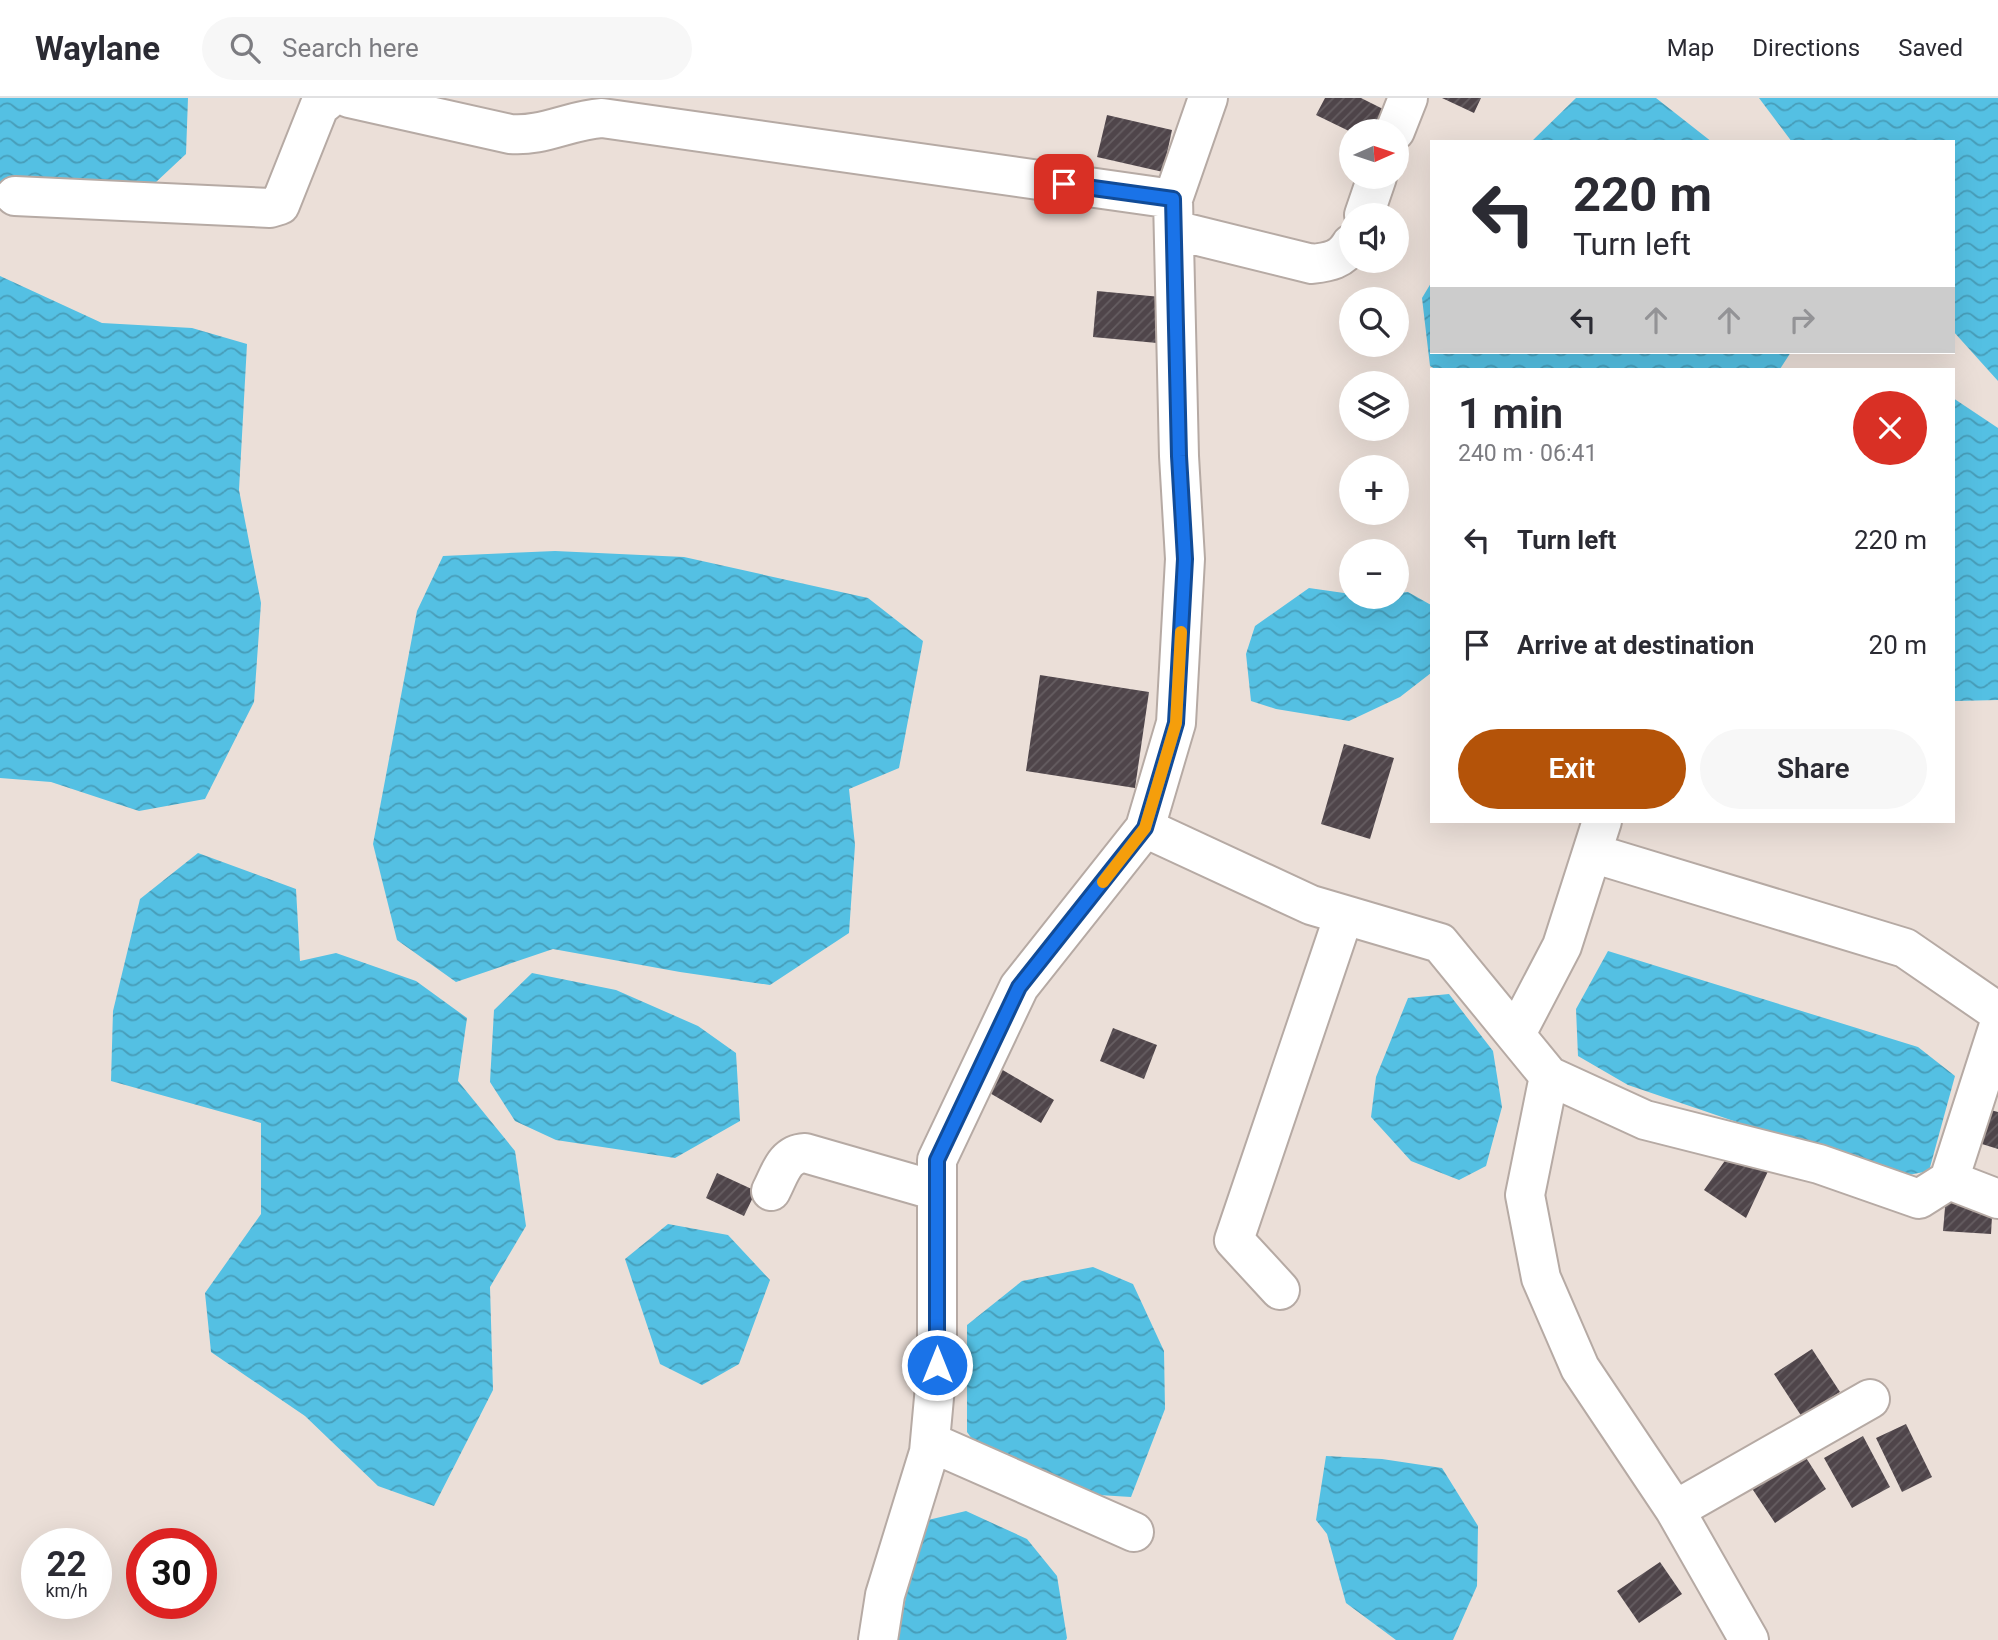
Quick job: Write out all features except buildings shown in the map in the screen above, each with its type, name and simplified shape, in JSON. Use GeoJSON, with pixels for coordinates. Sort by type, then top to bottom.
{"type":"FeatureCollection","features":[{"type":"Feature","properties":{"kind":"street"},"geometry":{"type":"LineString","coordinates":[[15,196],[270,208],[280,205],[319,107],[330,98]]}},
{"type":"Feature","properties":{"kind":"street"},"geometry":{"type":"LineString","coordinates":[[349,98],[510,134],[537,134],[584,119],[602,118],[1173,215],[1312,264],[1333,262],[1339,258]]}},
{"type":"Feature","properties":{"kind":"street"},"geometry":{"type":"LineString","coordinates":[[878,1640],[885,1595],[929,1452],[937,1365],[937,1160],[1019,987],[1145,828],[1176,723],[1185,559],[1179,456],[1173,215],[1208,98]]}},
{"type":"Feature","properties":{"kind":"street"},"geometry":{"type":"LineString","coordinates":[[1400,119],[1408,98]]}},
{"type":"Feature","properties":{"kind":"street"},"geometry":{"type":"LineString","coordinates":[[1145,828],[1311,905],[1440,943],[1549,1076],[1645,1120],[1819,1164],[1919,1199],[1949,1180],[1998,1027]]}},
{"type":"Feature","properties":{"kind":"street"},"geometry":{"type":"LineString","coordinates":[[1516,1034],[1562,946],[1597,837],[1905,948],[1998,1012]]}},
{"type":"Feature","properties":{"kind":"street"},"geometry":{"type":"LineString","coordinates":[[1280,1290],[1234,1240],[1344,915]]}},
{"type":"Feature","properties":{"kind":"street"},"geometry":{"type":"LineString","coordinates":[[1549,1076],[1525,1195],[1541,1278],[1580,1368],[1675,1510],[1749,1640]]}},
{"type":"Feature","properties":{"kind":"street"},"geometry":{"type":"LineString","coordinates":[[771,1191],[788,1158],[796,1153],[805,1153],[937,1191]]}},
{"type":"Feature","properties":{"kind":"street"},"geometry":{"type":"LineString","coordinates":[[1949,1180],[1998,1199]]}},
{"type":"Feature","properties":{"kind":"street"},"geometry":{"type":"LineString","coordinates":[[1675,1510],[1870,1398]]}},
{"type":"Feature","properties":{"kind":"street"},"geometry":{"type":"LineString","coordinates":[[930,1442],[1134,1532]]}},
{"type":"Feature","properties":{"kind":"water"},"geometry":{"type":"Polygon","coordinates":[[[0,98],[188,98],[186,154],[140,197],[0,191],[0,98]]]}},
{"type":"Feature","properties":{"kind":"water"},"geometry":{"type":"Polygon","coordinates":[[[1576,98],[1656,98],[1709,140],[1533,140],[1576,98]]]}},
{"type":"Feature","properties":{"kind":"water"},"geometry":{"type":"Polygon","coordinates":[[[1759,98],[1998,98],[1998,381],[1955,333],[1955,140],[1790,140],[1759,98]]]}},
{"type":"Feature","properties":{"kind":"water"},"geometry":{"type":"Polygon","coordinates":[[[0,276],[102,323],[192,328],[247,344],[239,490],[261,603],[254,702],[205,799],[139,811],[51,782],[0,778],[0,276]]]}},
{"type":"Feature","properties":{"kind":"water"},"geometry":{"type":"Polygon","coordinates":[[[1430,285],[1430,354],[1790,354],[1781,368],[1433,368],[1430,366],[1422,298],[1430,285]]]}},
{"type":"Feature","properties":{"kind":"water"},"geometry":{"type":"Polygon","coordinates":[[[1955,399],[1998,428],[1998,700],[1955,701],[1955,399]]]}},
{"type":"Feature","properties":{"kind":"water"},"geometry":{"type":"Polygon","coordinates":[[[555,551],[684,557],[868,598],[923,641],[899,768],[849,789],[855,845],[849,933],[770,985],[553,949],[456,982],[397,940],[373,844],[417,611],[443,556],[555,551]]]}},
{"type":"Feature","properties":{"kind":"water"},"geometry":{"type":"Polygon","coordinates":[[[1309,588],[1339,592],[1339,609],[1409,609],[1409,593],[1430,604],[1430,674],[1400,697],[1349,721],[1276,709],[1251,701],[1246,654],[1255,626],[1309,588]]]}},
{"type":"Feature","properties":{"kind":"water"},"geometry":{"type":"Polygon","coordinates":[[[198,853],[296,889],[300,961],[336,953],[416,981],[467,1018],[458,1081],[515,1151],[526,1226],[490,1287],[493,1390],[434,1506],[378,1486],[305,1416],[211,1352],[205,1293],[261,1214],[261,1123],[111,1081],[113,1011],[140,899],[198,853]]]}},
{"type":"Feature","properties":{"kind":"water"},"geometry":{"type":"Polygon","coordinates":[[[1608,951],[1918,1047],[1955,1076],[1929,1171],[1898,1177],[1628,1085],[1578,1056],[1576,1009],[1608,951]]]}},
{"type":"Feature","properties":{"kind":"water"},"geometry":{"type":"Polygon","coordinates":[[[532,973],[616,990],[698,1026],[736,1053],[740,1121],[675,1158],[556,1140],[515,1121],[490,1082],[494,1010],[532,973]]]}},
{"type":"Feature","properties":{"kind":"water"},"geometry":{"type":"Polygon","coordinates":[[[1449,994],[1493,1051],[1502,1107],[1486,1166],[1459,1180],[1411,1161],[1371,1117],[1376,1077],[1408,998],[1449,994]]]}},
{"type":"Feature","properties":{"kind":"water"},"geometry":{"type":"Polygon","coordinates":[[[668,1224],[728,1235],[770,1280],[739,1364],[702,1385],[660,1364],[625,1259],[668,1224]]]}},
{"type":"Feature","properties":{"kind":"water"},"geometry":{"type":"Polygon","coordinates":[[[1093,1267],[1133,1284],[1164,1351],[1165,1409],[1131,1497],[1083,1494],[985,1457],[967,1432],[967,1325],[1022,1281],[1093,1267]]]}},
{"type":"Feature","properties":{"kind":"water"},"geometry":{"type":"Polygon","coordinates":[[[1326,1456],[1382,1459],[1442,1468],[1478,1526],[1477,1586],[1453,1640],[1396,1640],[1346,1603],[1327,1534],[1316,1520],[1326,1456]]]}},
{"type":"Feature","properties":{"kind":"water"},"geometry":{"type":"Polygon","coordinates":[[[966,1511],[1027,1539],[1057,1576],[1066,1640],[898,1640],[913,1557],[928,1520],[966,1511]]]}},
{"type":"Feature","properties":{"kind":"slow traffic"},"geometry":{"type":"LineString","coordinates":[[1103,882],[1145,828],[1176,723],[1181,632]]}},
{"type":"Feature","properties":{"kind":"route"},"geometry":{"type":"LineString","coordinates":[[937,1365],[937,1160],[1019,987],[1145,828],[1176,723],[1185,559],[1179,456],[1173,199],[1064,184]]}}]}
